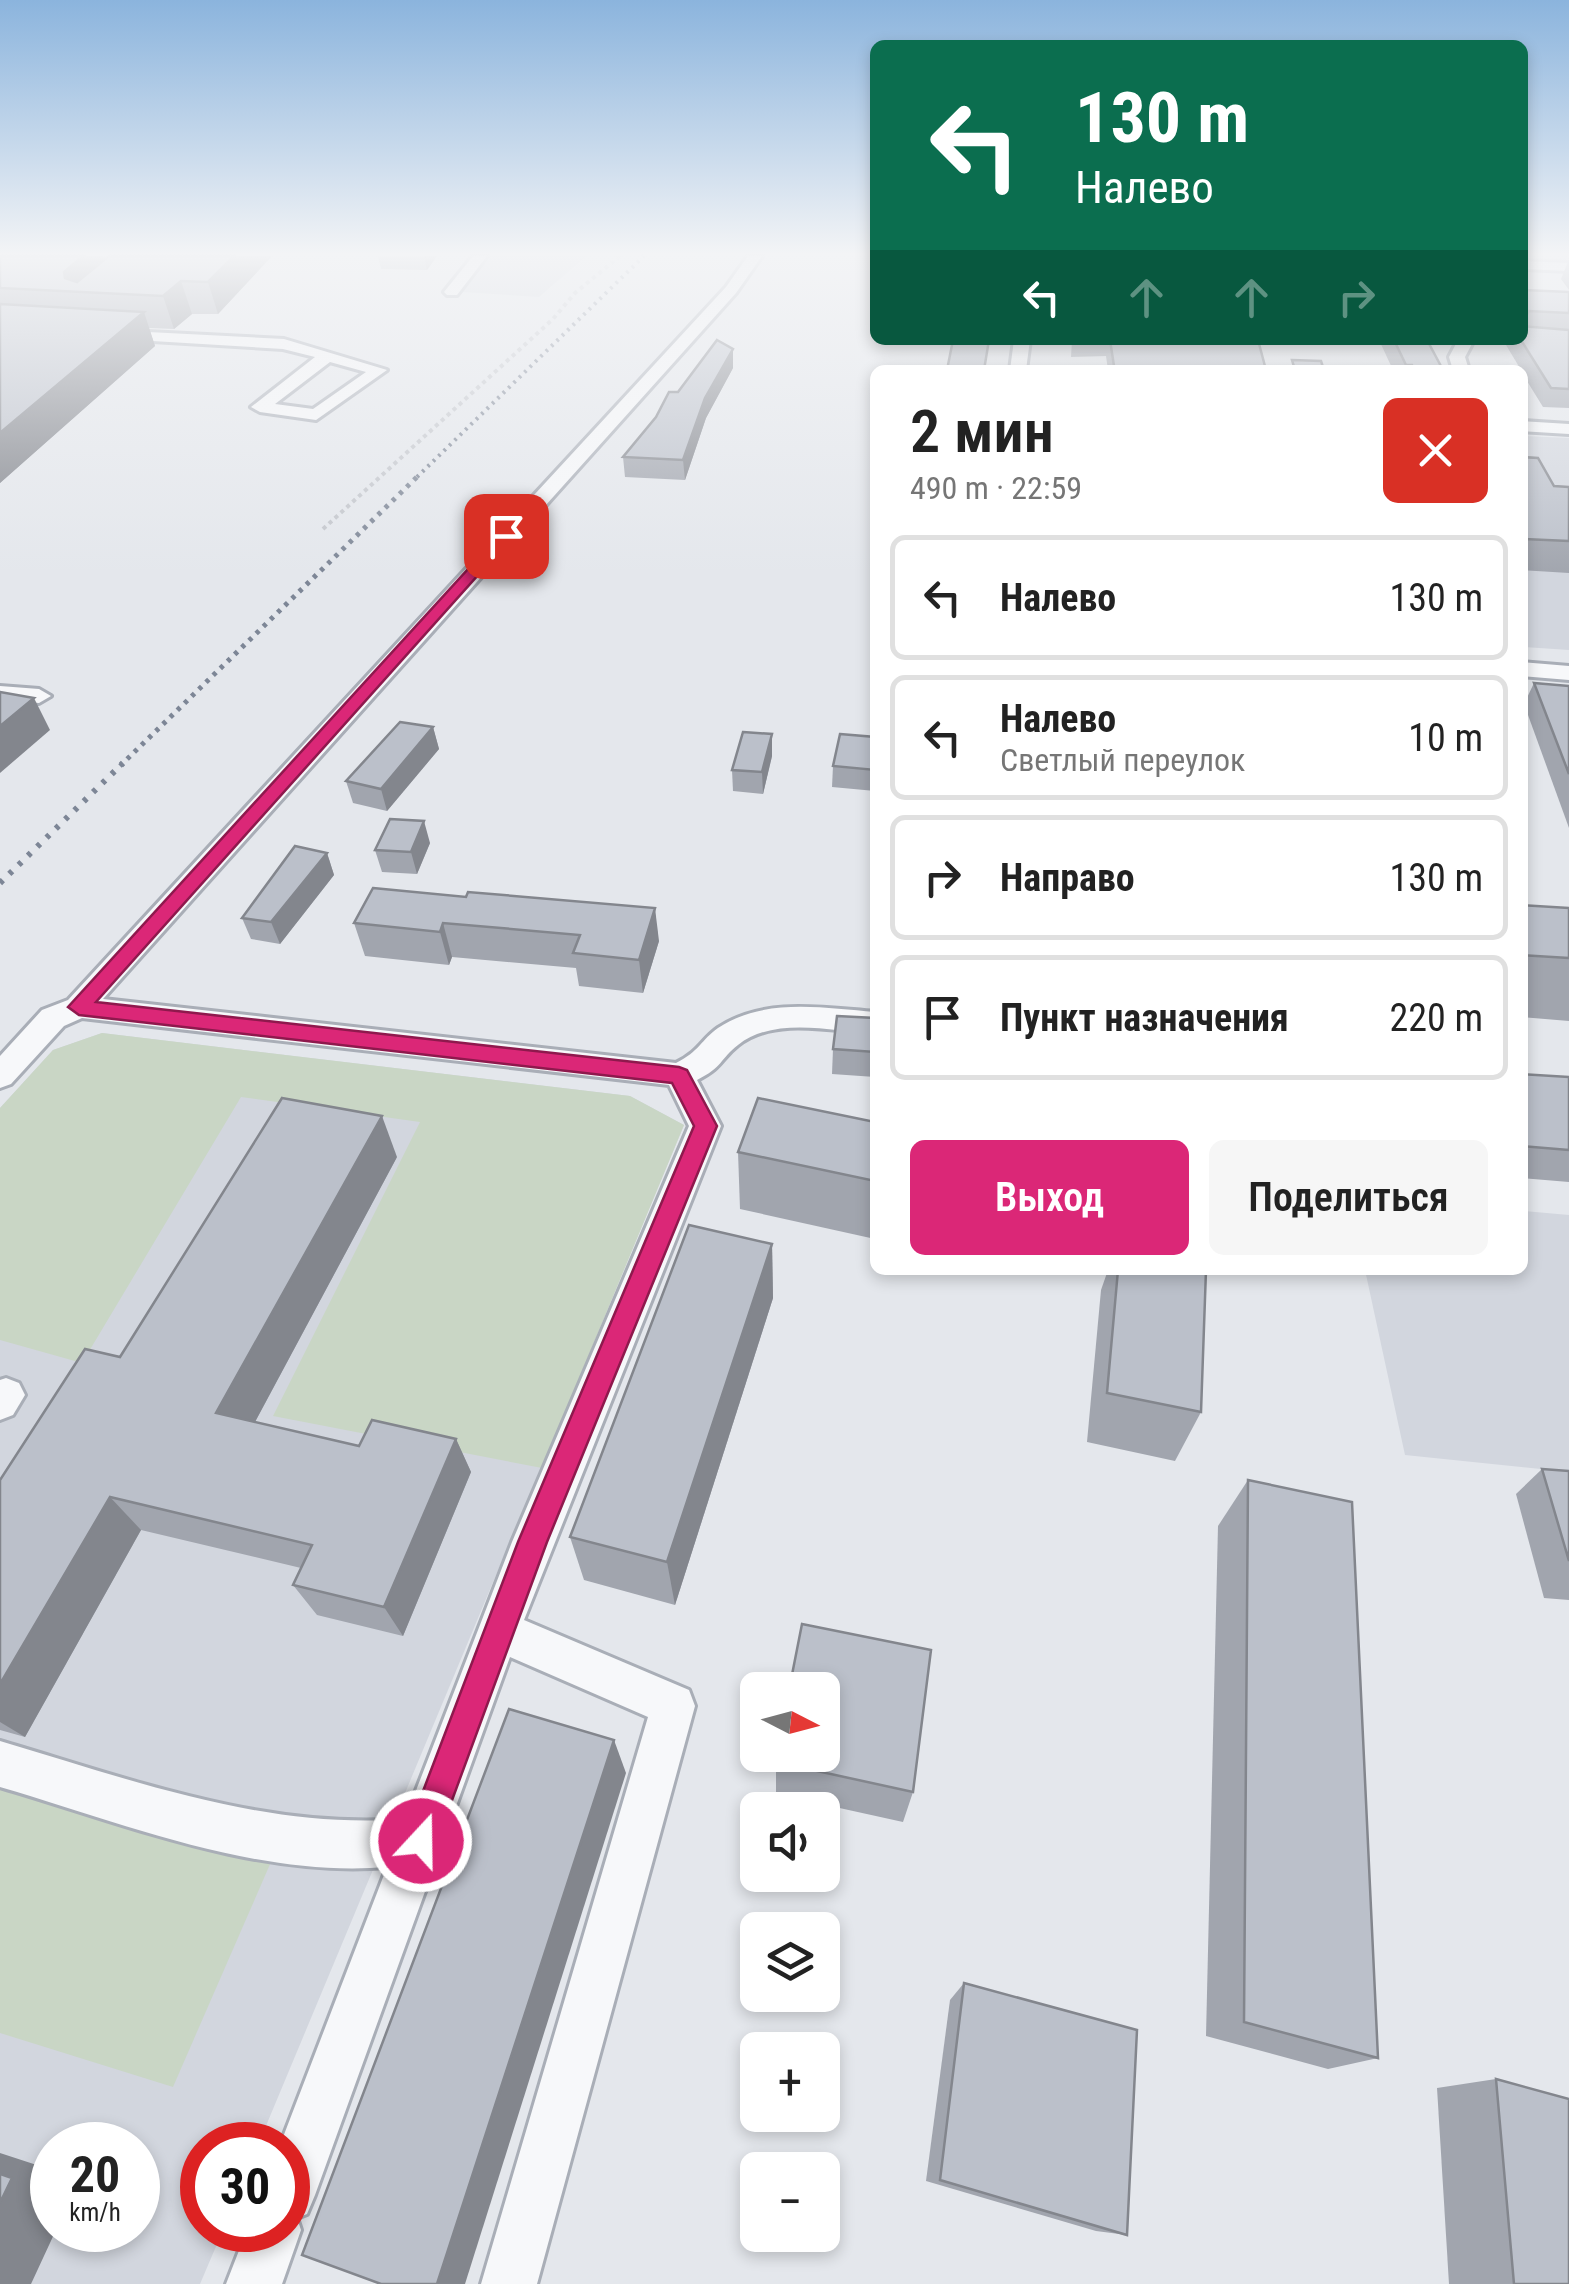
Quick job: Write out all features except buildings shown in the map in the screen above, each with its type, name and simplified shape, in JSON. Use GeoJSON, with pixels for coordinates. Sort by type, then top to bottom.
{"type":"FeatureCollection","features":[{"type":"Feature","properties":{"kind":"street"},"geometry":{"type":"LineString","coordinates":[[318,363],[260,407],[316,415],[378,370],[351,363]]}},
{"type":"Feature","properties":{"kind":"street"},"geometry":{"type":"LineString","coordinates":[[0,1076],[53,1018],[79,1007],[664,363]]}},
{"type":"Feature","properties":{"kind":"street"},"geometry":{"type":"LineString","coordinates":[[1528,426],[1569,428]]}},
{"type":"Feature","properties":{"kind":"street"},"geometry":{"type":"LineString","coordinates":[[1528,670],[1569,674]]}},
{"type":"Feature","properties":{"kind":"street"},"geometry":{"type":"LineString","coordinates":[[0,693],[38,696]]}},
{"type":"Feature","properties":{"kind":"street"},"geometry":{"type":"LineString","coordinates":[[79,1007],[679,1076],[707,1061],[727,1037],[761,1020],[796,1017],[870,1023]]}},
{"type":"Feature","properties":{"kind":"street"},"geometry":{"type":"LineString","coordinates":[[310,2136],[532,1542],[705,1126],[679,1076]]}},
{"type":"Feature","properties":{"kind":"street"},"geometry":{"type":"LineString","coordinates":[[500,1631],[673,1706],[509,2284]]}},
{"type":"Feature","properties":{"kind":"street"},"geometry":{"type":"LineString","coordinates":[[0,1764],[252,1835],[383,1847],[421,1841]]}},
{"type":"Feature","properties":{"kind":"street"},"geometry":{"type":"LineString","coordinates":[[254,2284],[266,2252]]}},
{"type":"Feature","properties":{"kind":"path"},"geometry":{"type":"LineString","coordinates":[[323,529],[504,363]]}},
{"type":"Feature","properties":{"kind":"shaded area"},"geometry":{"type":"Polygon","coordinates":[[[1528,436],[1569,438],[1569,650],[1528,647],[1528,436]]]}},
{"type":"Feature","properties":{"kind":"shaded area"},"geometry":{"type":"Polygon","coordinates":[[[102,1033],[630,1096],[684,1125],[268,2122],[180,2122],[180,2252],[214,2252],[200,2284],[0,2284],[0,1108],[53,1050],[102,1033]]]}},
{"type":"Feature","properties":{"kind":"shaded area"},"geometry":{"type":"Polygon","coordinates":[[[1528,1211],[1569,1215],[1569,1472],[1405,1455],[1366,1275],[1528,1275],[1528,1211]]]}},
{"type":"Feature","properties":{"kind":"green space"},"geometry":{"type":"Polygon","coordinates":[[[102,1033],[630,1096],[684,1125],[542,1468],[273,1416],[420,1122],[241,1097],[82,1363],[0,1340],[0,1108],[53,1050],[102,1033]]]}},
{"type":"Feature","properties":{"kind":"green space"},"geometry":{"type":"Polygon","coordinates":[[[0,1784],[271,1862],[173,2087],[0,2033],[0,1784]]]}},
{"type":"Feature","properties":{"kind":"railway"},"geometry":{"type":"LineString","coordinates":[[417,477],[535,363]]}},
{"type":"Feature","properties":{"kind":"railway"},"geometry":{"type":"LineString","coordinates":[[120,766],[419,475]]}},
{"type":"Feature","properties":{"kind":"railway"},"geometry":{"type":"LineString","coordinates":[[0,883],[123,763]]}},
{"type":"Feature","properties":{"kind":"route"},"geometry":{"type":"LineString","coordinates":[[421,1841],[532,1542],[705,1126],[679,1076],[79,1007],[506,536]]}}]}
